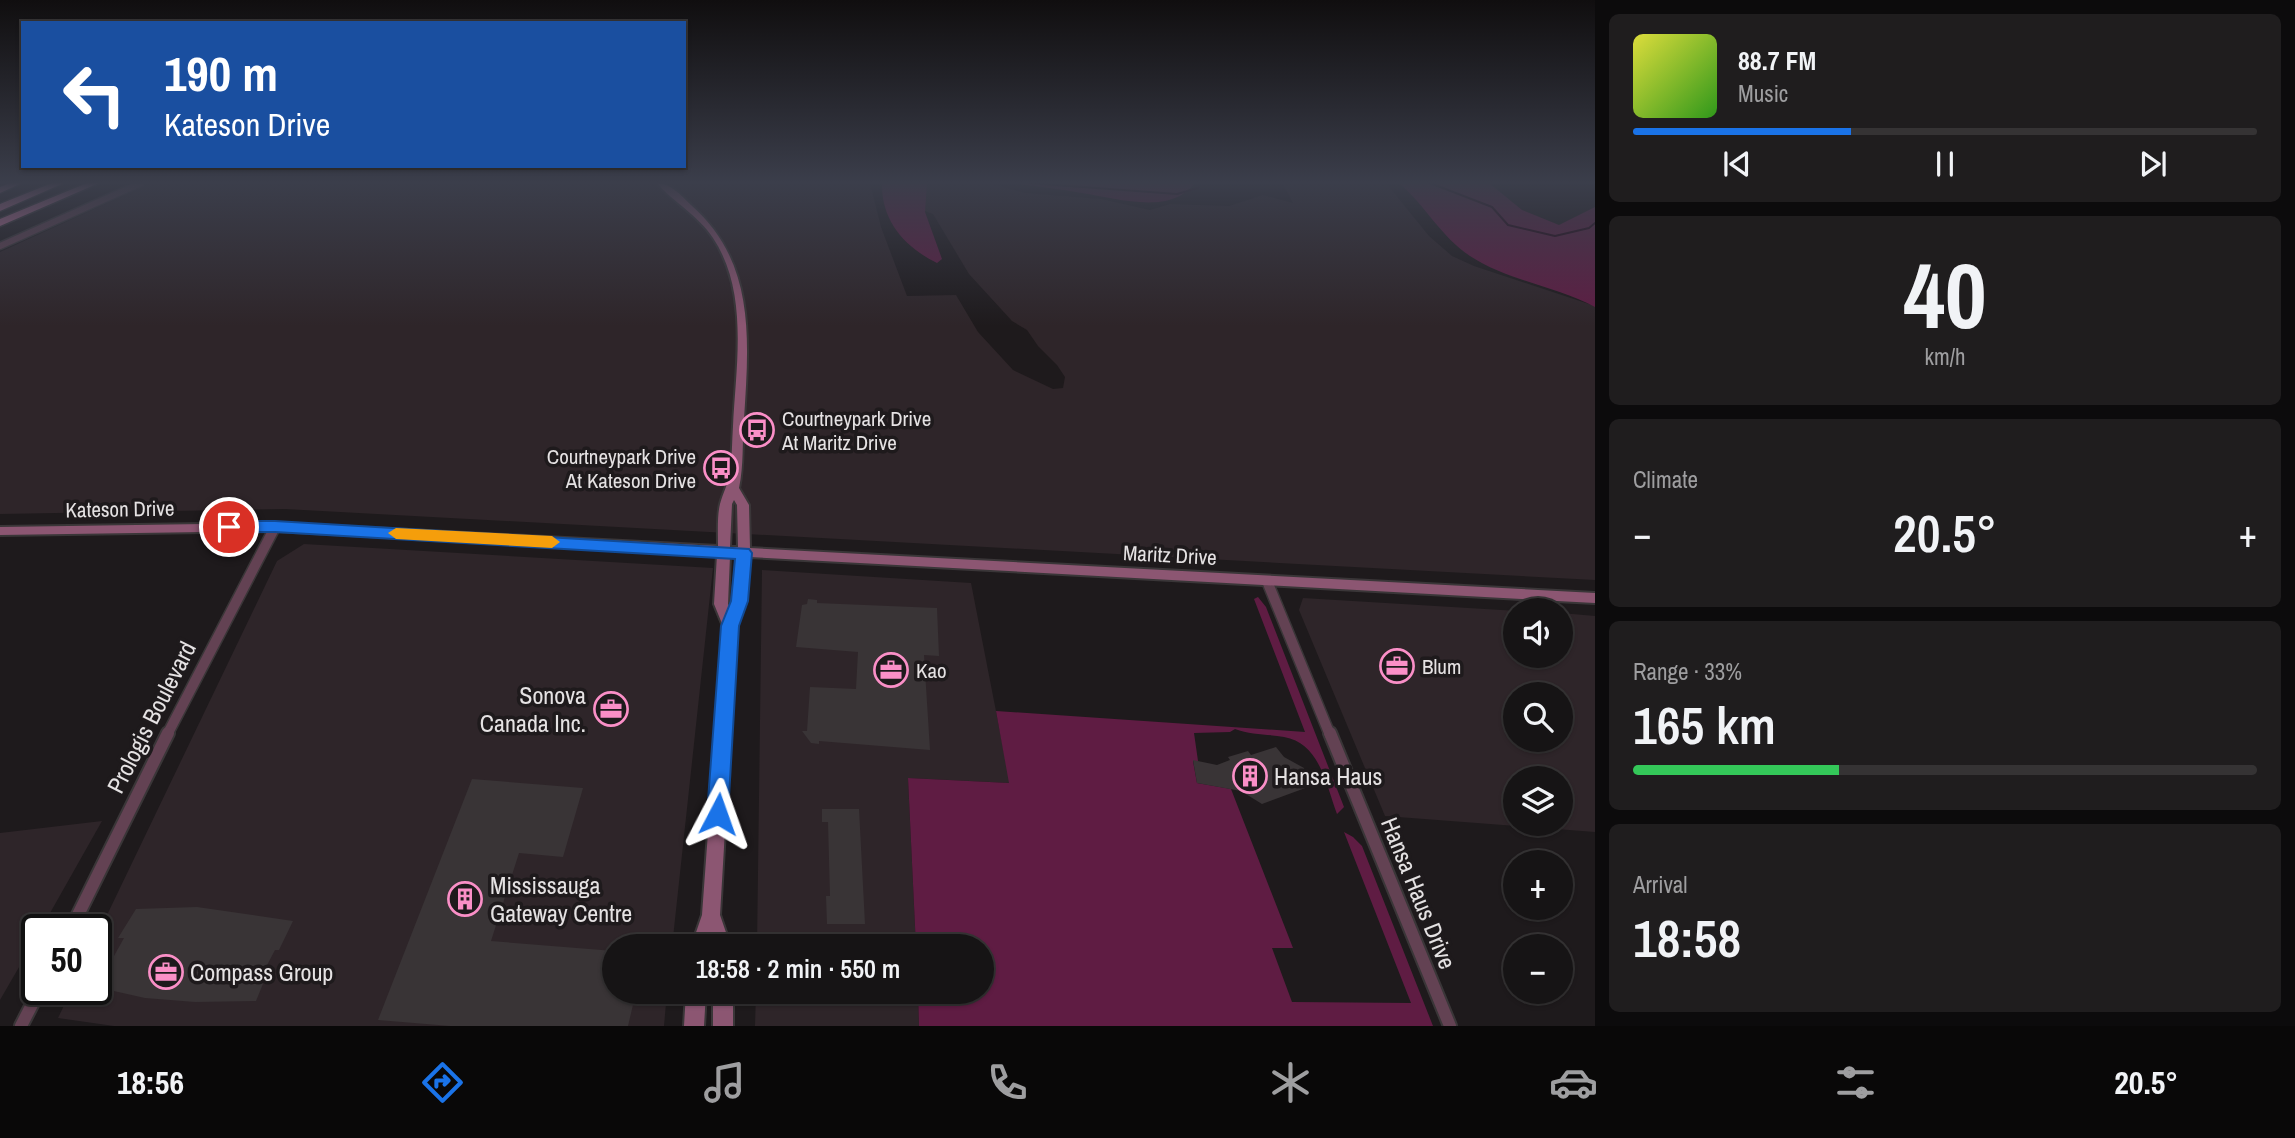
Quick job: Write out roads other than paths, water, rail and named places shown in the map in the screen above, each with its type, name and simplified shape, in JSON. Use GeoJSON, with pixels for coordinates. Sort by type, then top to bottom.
{"type":"FeatureCollection","features":[{"type":"Feature","properties":{"kind":"street"},"geometry":{"type":"LineString","coordinates":[[0,246],[34,231]]}},
{"type":"Feature","properties":{"kind":"street"},"geometry":{"type":"LineString","coordinates":[[710,231],[722,246],[734,277],[739,302],[742,356],[734,490],[726,504],[721,604],[730,626]]}},
{"type":"Feature","properties":{"kind":"street"},"geometry":{"type":"LineString","coordinates":[[704,934],[711,915],[730,626],[739,601],[744,553],[743,505],[734,490]]}},
{"type":"Feature","properties":{"kind":"street","name":"Kateson Drive"},"geometry":{"type":"LineString","coordinates":[[0,531],[275,527],[744,553]]}},
{"type":"Feature","properties":{"kind":"street","name":"Prologis Boulevard"},"geometry":{"type":"LineString","coordinates":[[78,914],[164,739],[275,527]]}},
{"type":"Feature","properties":{"kind":"street","name":"Maritz Drive"},"geometry":{"type":"LineString","coordinates":[[744,553],[1595,598]]}},
{"type":"Feature","properties":{"kind":"street","name":"Hansa Haus Drive"},"geometry":{"type":"LineString","coordinates":[[1267,582],[1450,1026]]}},
{"type":"Feature","properties":{"kind":"street"},"geometry":{"type":"LineString","coordinates":[[711,915],[718,934]]}},
{"type":"Feature","properties":{"kind":"street"},"geometry":{"type":"LineString","coordinates":[[694,1026],[695,1004]]}},
{"type":"Feature","properties":{"kind":"street"},"geometry":{"type":"LineString","coordinates":[[723,1004],[723,1026]]}},
{"type":"Feature","properties":{"kind":"street"},"geometry":{"type":"LineString","coordinates":[[22,1026],[32,1005]]}},
{"type":"Feature","properties":{"kind":"waterway"},"geometry":{"type":"LineString","coordinates":[[1533,231],[1555,236],[1577,231]]}},
{"type":"Feature","properties":{"kind":"place","name":"Courtneypark Drive At Maritz Drive"},"geometry":{"type":"Point","coordinates":[757,430]}},
{"type":"Feature","properties":{"kind":"place","name":"Courtneypark Drive At Kateson Drive"},"geometry":{"type":"Point","coordinates":[721,468]}},
{"type":"Feature","properties":{"kind":"place","name":"Blum"},"geometry":{"type":"Point","coordinates":[1397,666]}},
{"type":"Feature","properties":{"kind":"place","name":"Kao"},"geometry":{"type":"Point","coordinates":[891,670]}},
{"type":"Feature","properties":{"kind":"place","name":"Sonova Canada Inc."},"geometry":{"type":"Point","coordinates":[611,709]}},
{"type":"Feature","properties":{"kind":"place","name":"Hansa Haus"},"geometry":{"type":"Point","coordinates":[1250,776]}},
{"type":"Feature","properties":{"kind":"place","name":"Mississauga Gateway Centre"},"geometry":{"type":"Point","coordinates":[465,899]}},
{"type":"Feature","properties":{"kind":"place","name":"Compass Group"},"geometry":{"type":"Point","coordinates":[166,972]}}]}
